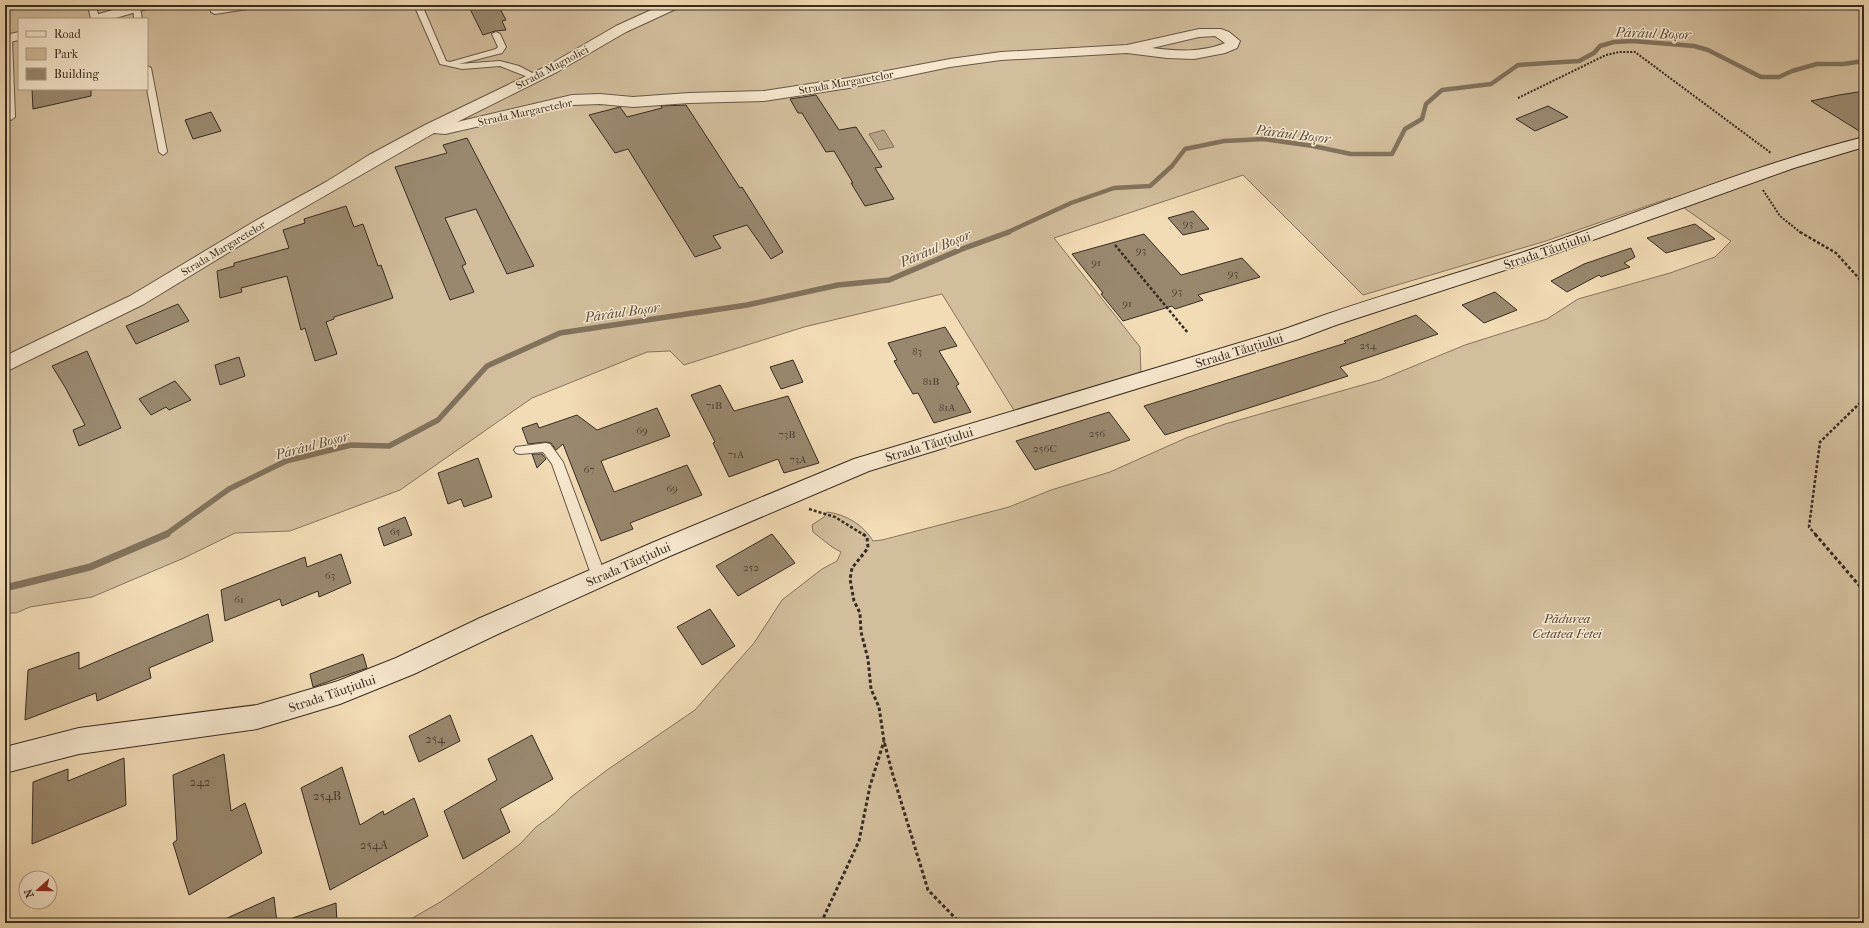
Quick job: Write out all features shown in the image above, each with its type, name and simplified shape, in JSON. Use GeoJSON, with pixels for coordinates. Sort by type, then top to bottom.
{"type":"FeatureCollection","features":[{"type":"Feature","properties":{"kind":"street","name":"Strada Magnoliei"},"geometry":{"type":"LineString","coordinates":[[431,128],[536,77],[621,29],[673,5]]}},
{"type":"Feature","properties":{"kind":"street"},"geometry":{"type":"LineString","coordinates":[[101,18],[139,11]]}},
{"type":"Feature","properties":{"kind":"street","name":"Strada Margaretelor"},"geometry":{"type":"LineString","coordinates":[[5,365],[137,300],[254,229],[332,186],[375,159],[431,128],[445,129],[572,100],[600,99],[633,102],[689,98],[764,96],[849,83],[1001,56],[1127,49],[1199,33],[1216,32],[1224,35],[1232,41],[1232,45],[1222,51],[1185,56],[1127,49]]}},
{"type":"Feature","properties":{"kind":"street","name":"Strada Tăuțiului"},"geometry":{"type":"LineString","coordinates":[[5,760],[79,740],[257,717],[340,692],[405,666],[599,577],[771,502],[862,465],[1285,336],[1329,320],[1545,251],[1788,164],[1864,142]]}},
{"type":"Feature","properties":{"kind":"lane"},"geometry":{"type":"LineString","coordinates":[[5,7],[14,5]]}},
{"type":"Feature","properties":{"kind":"lane"},"geometry":{"type":"LineString","coordinates":[[92,5],[96,18]]}},
{"type":"Feature","properties":{"kind":"lane"},"geometry":{"type":"LineString","coordinates":[[214,5],[215,12],[260,5]]}},
{"type":"Feature","properties":{"kind":"lane"},"geometry":{"type":"LineString","coordinates":[[418,5],[443,62],[448,65],[460,67],[495,63],[510,65],[536,77]]}},
{"type":"Feature","properties":{"kind":"lane"},"geometry":{"type":"LineString","coordinates":[[448,65],[464,59],[499,51],[502,47],[496,34]]}},
{"type":"Feature","properties":{"kind":"lane"},"geometry":{"type":"LineString","coordinates":[[11,38],[11,117]]}},
{"type":"Feature","properties":{"kind":"lane"},"geometry":{"type":"LineString","coordinates":[[148,73],[163,152]]}},
{"type":"Feature","properties":{"kind":"lane"},"geometry":{"type":"LineString","coordinates":[[520,450],[546,447],[557,462],[599,577]]}},
{"type":"Feature","properties":{"kind":"path"},"geometry":{"type":"LineString","coordinates":[[1518,98],[1606,55],[1619,52],[1635,52],[1788,164]]}},
{"type":"Feature","properties":{"kind":"path"},"geometry":{"type":"LineString","coordinates":[[1745,180],[1763,190],[1780,216],[1805,236],[1836,253],[1864,284]]}},
{"type":"Feature","properties":{"kind":"path"},"geometry":{"type":"LineString","coordinates":[[1115,245],[1188,333]]}},
{"type":"Feature","properties":{"kind":"path"},"geometry":{"type":"LineString","coordinates":[[1864,396],[1862,401],[1820,442],[1810,527],[1864,591]]}},
{"type":"Feature","properties":{"kind":"path"},"geometry":{"type":"LineString","coordinates":[[771,502],[808,509],[835,517],[867,537],[868,548],[852,568],[850,579],[854,601],[860,613],[861,632],[868,659],[871,689],[879,707],[884,741],[892,772],[928,890],[960,923]]}},
{"type":"Feature","properties":{"kind":"path"},"geometry":{"type":"LineString","coordinates":[[821,923],[859,841],[870,786],[884,741]]}},
{"type":"Feature","properties":{"kind":"green space","name":"Pădurea Cetatea Fetei"},"geometry":{"type":"Polygon","coordinates":[[[5,5],[1864,5],[1864,923],[404,923],[442,901],[483,872],[520,844],[536,827],[555,813],[571,797],[607,770],[695,710],[754,643],[782,600],[822,569],[837,561],[841,552],[813,532],[812,525],[824,517],[827,512],[841,515],[853,521],[865,530],[873,541],[882,540],[1009,507],[1051,490],[1110,472],[1186,438],[1225,424],[1380,380],[1465,345],[1547,319],[1578,299],[1670,273],[1715,257],[1731,241],[1670,198],[1546,241],[1363,295],[1243,175],[1054,238],[1140,347],[1141,373],[1015,412],[942,294],[804,327],[684,365],[670,351],[647,352],[532,398],[400,490],[290,531],[235,533],[184,558],[92,597],[30,607],[16,613],[5,613],[5,5]]]}},
{"type":"Feature","properties":{"kind":"shaded area"},"geometry":{"type":"Polygon","coordinates":[[[884,130],[894,147],[879,150],[869,134],[884,130]]]}},
{"type":"Feature","properties":{"kind":"building"},"geometry":{"type":"Polygon","coordinates":[[[468,5],[498,5],[506,20],[502,21],[506,30],[495,31],[483,35],[468,5]]]}},
{"type":"Feature","properties":{"kind":"building"},"geometry":{"type":"Polygon","coordinates":[[[32,90],[91,90],[91,96],[33,109],[32,90]]]}},
{"type":"Feature","properties":{"kind":"building"},"geometry":{"type":"Polygon","coordinates":[[[1864,91],[1864,134],[1811,101],[1839,95],[1864,91]]]}},
{"type":"Feature","properties":{"kind":"building"},"geometry":{"type":"Polygon","coordinates":[[[816,95],[839,130],[856,127],[882,167],[875,168],[894,199],[865,206],[834,151],[826,152],[802,113],[798,113],[790,99],[816,95]]]}},
{"type":"Feature","properties":{"kind":"building"},"geometry":{"type":"Polygon","coordinates":[[[686,105],[740,188],[742,187],[783,252],[771,259],[747,225],[713,236],[721,248],[695,257],[628,149],[615,153],[589,115],[620,107],[627,117],[662,108],[661,106],[686,105]]]}},
{"type":"Feature","properties":{"kind":"building"},"geometry":{"type":"Polygon","coordinates":[[[1548,106],[1568,117],[1535,131],[1516,119],[1548,106]]]}},
{"type":"Feature","properties":{"kind":"building"},"geometry":{"type":"Polygon","coordinates":[[[211,112],[221,131],[193,139],[185,120],[211,112]]]}},
{"type":"Feature","properties":{"kind":"building"},"geometry":{"type":"Polygon","coordinates":[[[467,138],[534,266],[507,274],[476,209],[445,218],[466,264],[462,266],[474,292],[450,300],[395,167],[447,153],[443,145],[467,138]]]}},
{"type":"Feature","properties":{"kind":"building"},"geometry":{"type":"Polygon","coordinates":[[[346,206],[354,227],[363,224],[378,266],[381,265],[393,298],[334,317],[334,319],[326,322],[337,354],[315,361],[305,328],[301,330],[287,276],[241,288],[242,292],[220,298],[217,271],[234,266],[234,263],[289,248],[283,230],[305,223],[304,219],[346,206]]]}},
{"type":"Feature","properties":{"kind":"building"},"geometry":{"type":"Polygon","coordinates":[[[1193,211],[1209,229],[1183,235],[1168,218],[1193,211]]]}},
{"type":"Feature","properties":{"kind":"building"},"geometry":{"type":"Polygon","coordinates":[[[1695,224],[1715,239],[1666,253],[1647,238],[1695,224]]]}},
{"type":"Feature","properties":{"kind":"building"},"geometry":{"type":"Polygon","coordinates":[[[1144,234],[1181,275],[1242,258],[1260,277],[1198,295],[1203,300],[1175,309],[1172,306],[1123,321],[1072,254],[1144,234]]]}},
{"type":"Feature","properties":{"kind":"building"},"geometry":{"type":"Polygon","coordinates":[[[1631,248],[1635,257],[1624,263],[1630,267],[1601,277],[1599,275],[1567,292],[1551,281],[1584,264],[1631,248]]]}},
{"type":"Feature","properties":{"kind":"building"},"geometry":{"type":"Polygon","coordinates":[[[1495,292],[1517,310],[1484,323],[1462,305],[1495,292]]]}},
{"type":"Feature","properties":{"kind":"building"},"geometry":{"type":"Polygon","coordinates":[[[178,304],[189,321],[136,344],[126,326],[178,304]]]}},
{"type":"Feature","properties":{"kind":"building"},"geometry":{"type":"Polygon","coordinates":[[[1416,315],[1438,334],[1340,367],[1348,376],[1165,435],[1144,406],[1346,343],[1344,341],[1416,315]]]}},
{"type":"Feature","properties":{"kind":"building"},"geometry":{"type":"Polygon","coordinates":[[[945,327],[957,346],[939,351],[959,384],[956,386],[971,412],[934,423],[918,393],[913,394],[894,361],[897,360],[888,343],[945,327]]]}},
{"type":"Feature","properties":{"kind":"building"},"geometry":{"type":"Polygon","coordinates":[[[87,351],[121,428],[79,446],[73,430],[85,425],[52,366],[87,351]]]}},
{"type":"Feature","properties":{"kind":"building"},"geometry":{"type":"Polygon","coordinates":[[[239,357],[245,376],[220,385],[215,365],[239,357]]]}},
{"type":"Feature","properties":{"kind":"building"},"geometry":{"type":"Polygon","coordinates":[[[793,360],[803,382],[781,389],[770,367],[793,360]]]}},
{"type":"Feature","properties":{"kind":"building"},"geometry":{"type":"Polygon","coordinates":[[[175,381],[191,400],[169,410],[166,407],[151,415],[139,399],[175,381]]]}},
{"type":"Feature","properties":{"kind":"building"},"geometry":{"type":"Polygon","coordinates":[[[720,385],[734,411],[788,396],[819,463],[784,473],[778,459],[729,477],[713,443],[715,442],[691,395],[720,385]]]}},
{"type":"Feature","properties":{"kind":"building"},"geometry":{"type":"Polygon","coordinates":[[[657,408],[670,436],[601,461],[614,492],[687,465],[702,495],[630,523],[633,529],[601,541],[563,444],[556,450],[551,443],[546,442],[528,444],[522,428],[537,423],[539,428],[577,415],[597,430],[657,408]]]}},
{"type":"Feature","properties":{"kind":"building"},"geometry":{"type":"Polygon","coordinates":[[[1109,412],[1130,440],[1035,470],[1016,441],[1109,412]]]}},
{"type":"Feature","properties":{"kind":"building"},"geometry":{"type":"Polygon","coordinates":[[[532,454],[542,454],[546,459],[537,468],[532,454]]]}},
{"type":"Feature","properties":{"kind":"building"},"geometry":{"type":"Polygon","coordinates":[[[478,458],[492,497],[464,507],[461,499],[448,504],[438,473],[478,458]]]}},
{"type":"Feature","properties":{"kind":"building"},"geometry":{"type":"Polygon","coordinates":[[[405,517],[412,535],[384,546],[378,528],[405,517]]]}},
{"type":"Feature","properties":{"kind":"building"},"geometry":{"type":"Polygon","coordinates":[[[772,534],[795,563],[738,596],[716,566],[772,534]]]}},
{"type":"Feature","properties":{"kind":"building"},"geometry":{"type":"Polygon","coordinates":[[[341,554],[351,583],[319,597],[318,591],[282,606],[280,599],[225,621],[221,590],[305,557],[307,567],[341,554]]]}},
{"type":"Feature","properties":{"kind":"building"},"geometry":{"type":"Polygon","coordinates":[[[710,609],[735,646],[702,665],[677,627],[710,609]]]}},
{"type":"Feature","properties":{"kind":"building"},"geometry":{"type":"Polygon","coordinates":[[[208,614],[213,641],[149,668],[151,678],[97,701],[96,693],[25,720],[28,670],[79,652],[79,669],[208,614]]]}},
{"type":"Feature","properties":{"kind":"building"},"geometry":{"type":"Polygon","coordinates":[[[363,654],[367,668],[313,687],[310,674],[363,654]]]}},
{"type":"Feature","properties":{"kind":"building"},"geometry":{"type":"Polygon","coordinates":[[[450,715],[460,741],[419,762],[409,736],[450,715]]]}},
{"type":"Feature","properties":{"kind":"building"},"geometry":{"type":"Polygon","coordinates":[[[532,735],[553,779],[500,809],[510,832],[463,859],[444,811],[497,780],[488,759],[532,735]]]}},
{"type":"Feature","properties":{"kind":"building"},"geometry":{"type":"Polygon","coordinates":[[[224,754],[231,811],[245,803],[262,853],[189,895],[173,843],[177,840],[173,775],[224,754]]]}},
{"type":"Feature","properties":{"kind":"building"},"geometry":{"type":"Polygon","coordinates":[[[124,758],[126,805],[32,844],[33,782],[68,769],[68,781],[124,758]]]}},
{"type":"Feature","properties":{"kind":"building"},"geometry":{"type":"Polygon","coordinates":[[[342,767],[360,825],[383,811],[384,815],[414,798],[428,836],[330,890],[301,788],[342,767]]]}},
{"type":"Feature","properties":{"kind":"building"},"geometry":{"type":"Polygon","coordinates":[[[274,897],[277,923],[216,923],[274,897]]]}},
{"type":"Feature","properties":{"kind":"building"},"geometry":{"type":"Polygon","coordinates":[[[336,903],[337,923],[287,923],[287,920],[336,903]]]}},
{"type":"Feature","properties":{"kind":"waterway","name":"Pârâul Boșor"},"geometry":{"type":"LineString","coordinates":[[1006,233],[1071,203],[1114,188],[1150,186],[1172,166],[1185,149],[1224,141],[1264,139],[1313,146],[1351,154],[1392,154],[1405,129],[1422,119],[1426,104],[1442,90],[1491,84],[1518,65],[1579,61],[1594,53],[1600,46],[1614,42],[1633,41],[1694,46],[1708,50],[1761,77],[1779,77],[1792,71],[1817,64],[1843,64],[1864,61]]}},
{"type":"Feature","properties":{"kind":"waterway","name":"Pârâul Boșor"},"geometry":{"type":"LineString","coordinates":[[165,535],[229,489],[286,461],[351,445],[389,446],[438,420],[487,366],[560,333],[747,305],[838,285],[889,280],[962,249],[1009,232]]}},
{"type":"Feature","properties":{"kind":"waterway","name":"Pârâul Boșor"},"geometry":{"type":"LineString","coordinates":[[5,588],[90,567],[165,535]]}}]}
